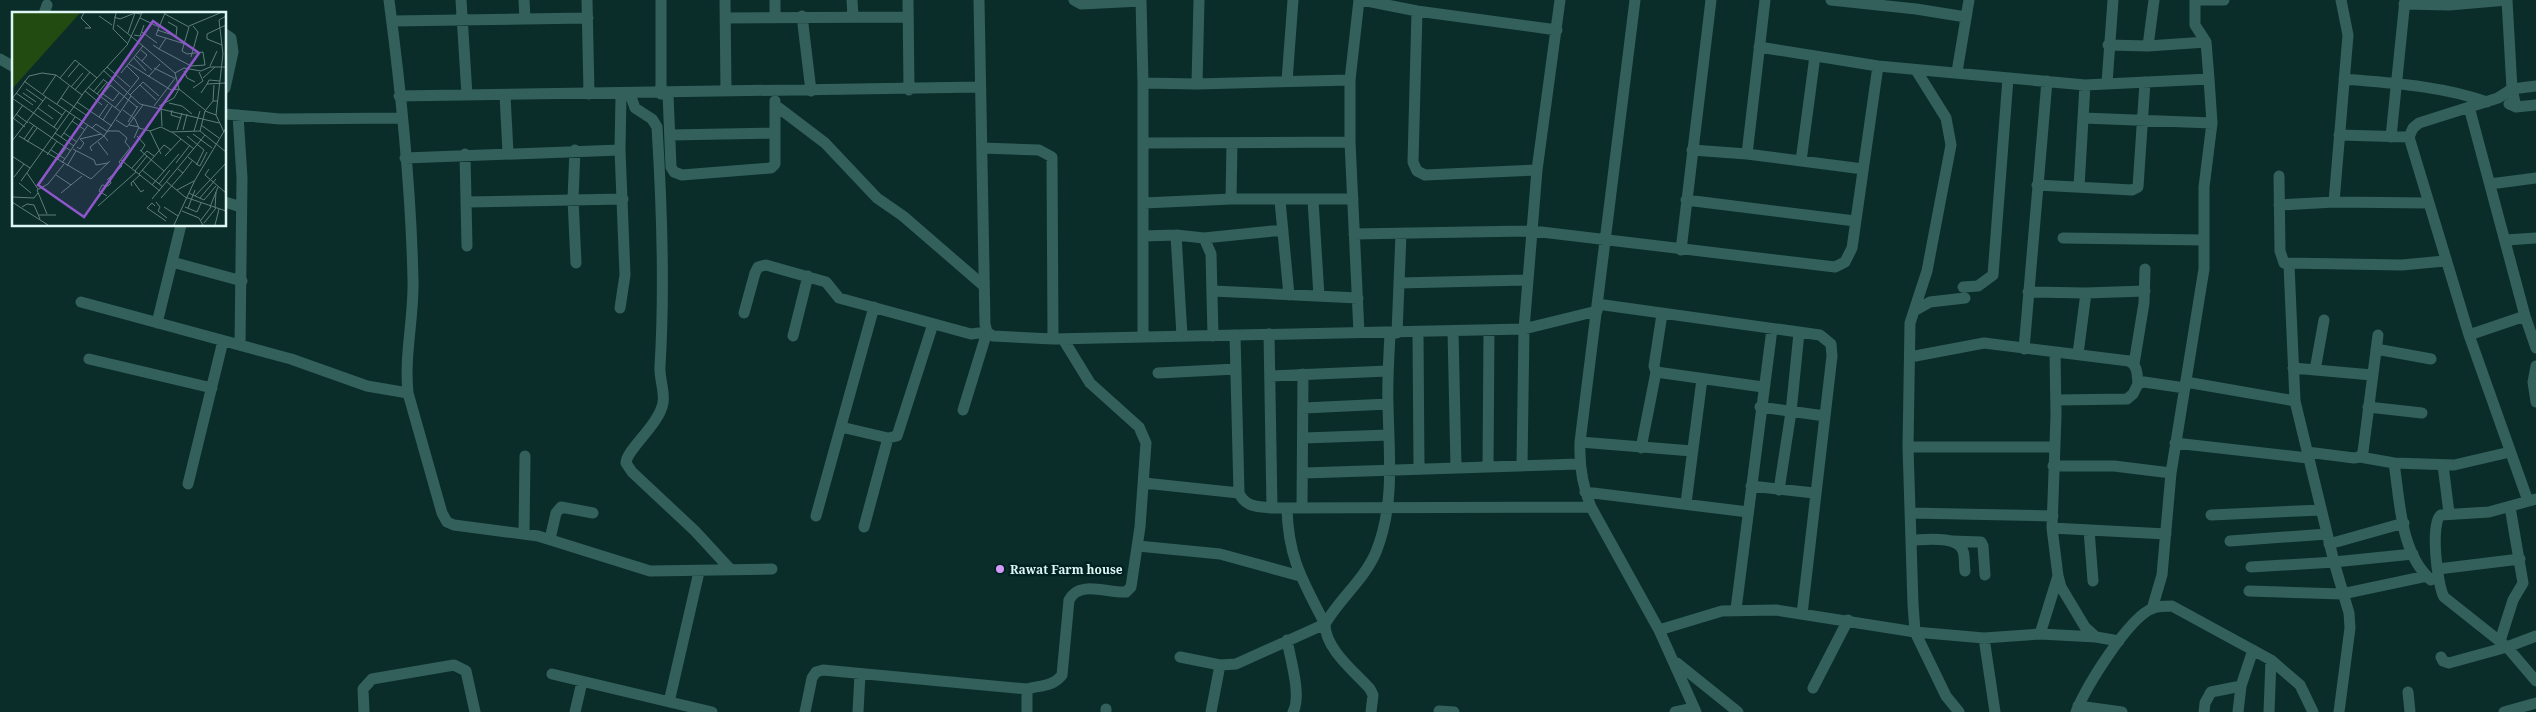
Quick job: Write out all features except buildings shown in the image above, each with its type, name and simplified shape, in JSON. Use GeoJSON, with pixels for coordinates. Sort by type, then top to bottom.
{"type":"FeatureCollection","features":[{"type":"Feature","properties":{"kind":"street"},"geometry":{"type":"LineString","coordinates":[[389,0],[405,158],[414,286],[406,374],[408,393],[442,513],[447,522],[454,525],[550,539],[650,571],[700,572],[772,569]]}},
{"type":"Feature","properties":{"kind":"street"},"geometry":{"type":"LineString","coordinates":[[461,0],[466,95]]}},
{"type":"Feature","properties":{"kind":"street"},"geometry":{"type":"LineString","coordinates":[[524,0],[525,19]]}},
{"type":"Feature","properties":{"kind":"street"},"geometry":{"type":"LineString","coordinates":[[588,0],[590,94]]}},
{"type":"Feature","properties":{"kind":"street"},"geometry":{"type":"LineString","coordinates":[[661,0],[665,94],[670,135],[671,166],[674,172],[682,175],[771,168],[775,164],[775,92]]}},
{"type":"Feature","properties":{"kind":"street"},"geometry":{"type":"LineString","coordinates":[[725,0],[726,91]]}},
{"type":"Feature","properties":{"kind":"street"},"geometry":{"type":"LineString","coordinates":[[775,0],[776,17]]}},
{"type":"Feature","properties":{"kind":"street"},"geometry":{"type":"LineString","coordinates":[[852,0],[853,16]]}},
{"type":"Feature","properties":{"kind":"street"},"geometry":{"type":"LineString","coordinates":[[908,0],[909,90]]}},
{"type":"Feature","properties":{"kind":"street"},"geometry":{"type":"LineString","coordinates":[[963,410],[987,332],[984,286],[979,0]]}},
{"type":"Feature","properties":{"kind":"street"},"geometry":{"type":"LineString","coordinates":[[1074,0],[1081,4],[1141,1],[1144,203],[1143,337]]}},
{"type":"Feature","properties":{"kind":"street"},"geometry":{"type":"LineString","coordinates":[[1197,84],[1198,0]]}},
{"type":"Feature","properties":{"kind":"street"},"geometry":{"type":"LineString","coordinates":[[1287,81],[1293,0]]}},
{"type":"Feature","properties":{"kind":"street"},"geometry":{"type":"LineString","coordinates":[[1359,333],[1350,142],[1350,80],[1360,0],[1417,11],[1557,30]]}},
{"type":"Feature","properties":{"kind":"street"},"geometry":{"type":"LineString","coordinates":[[1522,466],[1524,330],[1528,280],[1538,170],[1560,0]]}},
{"type":"Feature","properties":{"kind":"street"},"geometry":{"type":"LineString","coordinates":[[1635,0],[1580,442],[1580,464],[1585,492],[1591,507],[1675,662],[1695,710],[1675,712]]}},
{"type":"Feature","properties":{"kind":"street"},"geometry":{"type":"LineString","coordinates":[[1681,250],[1711,0]]}},
{"type":"Feature","properties":{"kind":"street"},"geometry":{"type":"LineString","coordinates":[[1747,154],[1765,0]]}},
{"type":"Feature","properties":{"kind":"street"},"geometry":{"type":"LineString","coordinates":[[1831,0],[1917,4],[1966,17]]}},
{"type":"Feature","properties":{"kind":"street"},"geometry":{"type":"LineString","coordinates":[[1967,73],[1966,17],[1968,0]]}},
{"type":"Feature","properties":{"kind":"street"},"geometry":{"type":"LineString","coordinates":[[2108,83],[2108,46],[2113,0]]}},
{"type":"Feature","properties":{"kind":"street"},"geometry":{"type":"LineString","coordinates":[[2148,46],[2154,0]]}},
{"type":"Feature","properties":{"kind":"street"},"geometry":{"type":"LineString","coordinates":[[2152,609],[2162,575],[2171,474],[2202,288],[2204,187],[2212,123],[2206,42],[2195,25],[2195,0],[2224,0]]}},
{"type":"Feature","properties":{"kind":"street"},"geometry":{"type":"LineString","coordinates":[[2334,202],[2348,36],[2340,0]]}},
{"type":"Feature","properties":{"kind":"street"},"geometry":{"type":"LineString","coordinates":[[2391,137],[2395,83],[2405,2],[2507,0],[2512,89],[2516,107]]}},
{"type":"Feature","properties":{"kind":"street"},"geometry":{"type":"LineString","coordinates":[[1417,11],[1413,162],[1417,171],[1425,175],[1538,170]]}},
{"type":"Feature","properties":{"kind":"street"},"geometry":{"type":"LineString","coordinates":[[725,18],[802,16],[908,17]]}},
{"type":"Feature","properties":{"kind":"street"},"geometry":{"type":"LineString","coordinates":[[802,16],[810,91]]}},
{"type":"Feature","properties":{"kind":"street"},"geometry":{"type":"LineString","coordinates":[[392,21],[588,18]]}},
{"type":"Feature","properties":{"kind":"street"},"geometry":{"type":"LineString","coordinates":[[226,35],[231,38],[234,47],[226,83]]}},
{"type":"Feature","properties":{"kind":"street"},"geometry":{"type":"LineString","coordinates":[[2108,46],[2148,46],[2206,42]]}},
{"type":"Feature","properties":{"kind":"street"},"geometry":{"type":"LineString","coordinates":[[1759,47],[1878,66],[2085,84],[2209,79]]}},
{"type":"Feature","properties":{"kind":"street"},"geometry":{"type":"LineString","coordinates":[[1801,160],[1815,56]]}},
{"type":"Feature","properties":{"kind":"street"},"geometry":{"type":"LineString","coordinates":[[1354,234],[1533,231],[1835,268],[1845,262],[1850,256],[1878,66]]}},
{"type":"Feature","properties":{"kind":"street"},"geometry":{"type":"LineString","coordinates":[[1916,70],[1946,118],[1951,146],[1927,271],[1910,323],[1908,447],[1915,632],[1946,696],[1958,712]]}},
{"type":"Feature","properties":{"kind":"street"},"geometry":{"type":"LineString","coordinates":[[1914,311],[1930,302],[1978,286],[1993,275],[2008,78]]}},
{"type":"Feature","properties":{"kind":"street"},"geometry":{"type":"LineString","coordinates":[[2344,79],[2395,83],[2470,96],[2487,102]]}},
{"type":"Feature","properties":{"kind":"street"},"geometry":{"type":"LineString","coordinates":[[1143,83],[1197,84],[1350,80]]}},
{"type":"Feature","properties":{"kind":"street"},"geometry":{"type":"LineString","coordinates":[[2024,348],[2047,81]]}},
{"type":"Feature","properties":{"kind":"street"},"geometry":{"type":"LineString","coordinates":[[2037,185],[2132,190],[2138,187],[2144,122],[2145,82]]}},
{"type":"Feature","properties":{"kind":"street"},"geometry":{"type":"LineString","coordinates":[[2079,187],[2085,84]]}},
{"type":"Feature","properties":{"kind":"street"},"geometry":{"type":"LineString","coordinates":[[2339,135],[2391,137],[2410,135],[2419,124],[2498,98],[2512,89],[2536,86]]}},
{"type":"Feature","properties":{"kind":"street"},"geometry":{"type":"LineString","coordinates":[[399,96],[665,94],[726,91],[775,92],[980,88]]}},
{"type":"Feature","properties":{"kind":"street"},"geometry":{"type":"LineString","coordinates":[[620,308],[625,284],[620,150],[625,94]]}},
{"type":"Feature","properties":{"kind":"street"},"geometry":{"type":"LineString","coordinates":[[625,94],[635,108],[652,119],[657,127],[664,303],[660,373],[663,398],[654,426],[628,456],[626,463],[632,472],[695,532],[731,570]]}},
{"type":"Feature","properties":{"kind":"street"},"geometry":{"type":"LineString","coordinates":[[505,95],[508,153]]}},
{"type":"Feature","properties":{"kind":"street"},"geometry":{"type":"LineString","coordinates":[[2498,98],[2516,107],[2536,105]]}},
{"type":"Feature","properties":{"kind":"street"},"geometry":{"type":"LineString","coordinates":[[775,105],[825,143],[877,198],[912,224],[984,286]]}},
{"type":"Feature","properties":{"kind":"street"},"geometry":{"type":"LineString","coordinates":[[2469,107],[2525,316],[2536,348]]}},
{"type":"Feature","properties":{"kind":"street"},"geometry":{"type":"LineString","coordinates":[[226,114],[280,119],[401,118]]}},
{"type":"Feature","properties":{"kind":"street"},"geometry":{"type":"LineString","coordinates":[[238,115],[242,281],[240,345]]}},
{"type":"Feature","properties":{"kind":"street"},"geometry":{"type":"LineString","coordinates":[[2083,118],[2144,122],[2212,123]]}},
{"type":"Feature","properties":{"kind":"street"},"geometry":{"type":"LineString","coordinates":[[2392,122],[2410,135],[2445,260],[2469,335],[2510,452],[2532,500],[2489,512],[2449,513],[2437,517],[2435,523],[2438,586]]}},
{"type":"Feature","properties":{"kind":"street"},"geometry":{"type":"LineString","coordinates":[[670,135],[774,133]]}},
{"type":"Feature","properties":{"kind":"street"},"geometry":{"type":"LineString","coordinates":[[1143,143],[1350,142]]}},
{"type":"Feature","properties":{"kind":"street"},"geometry":{"type":"LineString","coordinates":[[1231,199],[1232,143]]}},
{"type":"Feature","properties":{"kind":"street"},"geometry":{"type":"LineString","coordinates":[[805,712],[812,678],[816,672],[860,674],[1027,689],[1049,685],[1057,681],[1062,675],[1069,600],[1072,593],[1080,589],[1126,592],[1131,587],[1138,546],[1147,453],[1144,433],[1090,383],[1058,339],[1052,157],[1039,150],[982,148]]}},
{"type":"Feature","properties":{"kind":"street"},"geometry":{"type":"LineString","coordinates":[[574,150],[573,199],[576,263]]}},
{"type":"Feature","properties":{"kind":"street"},"geometry":{"type":"LineString","coordinates":[[405,158],[465,154],[620,150]]}},
{"type":"Feature","properties":{"kind":"street"},"geometry":{"type":"LineString","coordinates":[[1692,150],[1747,154],[1863,169]]}},
{"type":"Feature","properties":{"kind":"street"},"geometry":{"type":"LineString","coordinates":[[465,154],[467,246]]}},
{"type":"Feature","properties":{"kind":"street"},"geometry":{"type":"LineString","coordinates":[[2279,176],[2281,259],[2289,265],[2402,265],[2445,260]]}},
{"type":"Feature","properties":{"kind":"street"},"geometry":{"type":"LineString","coordinates":[[2490,184],[2536,178]]}},
{"type":"Feature","properties":{"kind":"street"},"geometry":{"type":"LineString","coordinates":[[467,202],[622,199]]}},
{"type":"Feature","properties":{"kind":"street"},"geometry":{"type":"LineString","coordinates":[[1144,203],[1231,199],[1280,201],[1354,199]]}},
{"type":"Feature","properties":{"kind":"street"},"geometry":{"type":"LineString","coordinates":[[1313,200],[1319,296]]}},
{"type":"Feature","properties":{"kind":"street"},"geometry":{"type":"LineString","coordinates":[[1686,200],[1855,221]]}},
{"type":"Feature","properties":{"kind":"street"},"geometry":{"type":"LineString","coordinates":[[1280,201],[1289,295]]}},
{"type":"Feature","properties":{"kind":"street"},"geometry":{"type":"LineString","coordinates":[[226,202],[241,207]]}},
{"type":"Feature","properties":{"kind":"street"},"geometry":{"type":"LineString","coordinates":[[2279,205],[2334,202],[2429,203]]}},
{"type":"Feature","properties":{"kind":"street"},"geometry":{"type":"LineString","coordinates":[[157,323],[180,226]]}},
{"type":"Feature","properties":{"kind":"street"},"geometry":{"type":"LineString","coordinates":[[1144,236],[1176,235],[1204,238],[1283,230]]}},
{"type":"Feature","properties":{"kind":"street"},"geometry":{"type":"LineString","coordinates":[[1180,657],[1220,665],[1236,664],[1325,624],[1368,567],[1381,537],[1388,507],[1390,471],[1388,371],[1400,283],[1401,234]]}},
{"type":"Feature","properties":{"kind":"street"},"geometry":{"type":"LineString","coordinates":[[1176,235],[1182,336]]}},
{"type":"Feature","properties":{"kind":"street"},"geometry":{"type":"LineString","coordinates":[[1204,238],[1211,254],[1213,336]]}},
{"type":"Feature","properties":{"kind":"street"},"geometry":{"type":"LineString","coordinates":[[2063,238],[2203,240]]}},
{"type":"Feature","properties":{"kind":"street"},"geometry":{"type":"LineString","coordinates":[[2506,240],[2536,238]]}},
{"type":"Feature","properties":{"kind":"street"},"geometry":{"type":"LineString","coordinates":[[172,262],[242,281]]}},
{"type":"Feature","properties":{"kind":"street"},"geometry":{"type":"LineString","coordinates":[[744,313],[754,273],[762,265],[826,282],[839,298],[971,334],[987,332],[1001,338],[1058,339],[1524,330],[1597,308],[1662,314],[1820,335],[1830,344],[1832,356],[1814,493],[1802,614]]}},
{"type":"Feature","properties":{"kind":"street"},"geometry":{"type":"LineString","coordinates":[[2289,265],[2295,401],[2320,510],[2342,594],[2347,605],[2350,628],[2339,712]]}},
{"type":"Feature","properties":{"kind":"street"},"geometry":{"type":"LineString","coordinates":[[2056,400],[2126,399],[2133,394],[2138,384],[2134,364],[2145,291],[2145,270]]}},
{"type":"Feature","properties":{"kind":"street"},"geometry":{"type":"LineString","coordinates":[[793,336],[808,276]]}},
{"type":"Feature","properties":{"kind":"street"},"geometry":{"type":"LineString","coordinates":[[1400,283],[1528,280]]}},
{"type":"Feature","properties":{"kind":"street"},"geometry":{"type":"LineString","coordinates":[[1213,291],[1358,298]]}},
{"type":"Feature","properties":{"kind":"street"},"geometry":{"type":"LineString","coordinates":[[2028,292],[2145,291]]}},
{"type":"Feature","properties":{"kind":"street"},"geometry":{"type":"LineString","coordinates":[[2078,354],[2086,293]]}},
{"type":"Feature","properties":{"kind":"street"},"geometry":{"type":"LineString","coordinates":[[81,302],[291,359],[367,386],[408,393]]}},
{"type":"Feature","properties":{"kind":"street"},"geometry":{"type":"LineString","coordinates":[[816,516],[874,307]]}},
{"type":"Feature","properties":{"kind":"street"},"geometry":{"type":"LineString","coordinates":[[1641,448],[1656,372],[1654,366],[1662,314]]}},
{"type":"Feature","properties":{"kind":"street"},"geometry":{"type":"LineString","coordinates":[[2469,335],[2525,316]]}},
{"type":"Feature","properties":{"kind":"street"},"geometry":{"type":"LineString","coordinates":[[2315,370],[2324,320]]}},
{"type":"Feature","properties":{"kind":"street"},"geometry":{"type":"LineString","coordinates":[[841,427],[888,438],[897,436],[900,432],[933,324]]}},
{"type":"Feature","properties":{"kind":"street"},"geometry":{"type":"LineString","coordinates":[[1736,609],[1762,387],[1772,329]]}},
{"type":"Feature","properties":{"kind":"street"},"geometry":{"type":"LineString","coordinates":[[1488,467],[1489,330]]}},
{"type":"Feature","properties":{"kind":"street"},"geometry":{"type":"LineString","coordinates":[[1453,331],[1456,468]]}},
{"type":"Feature","properties":{"kind":"street"},"geometry":{"type":"LineString","coordinates":[[1418,333],[1419,469]]}},
{"type":"Feature","properties":{"kind":"street"},"geometry":{"type":"LineString","coordinates":[[1778,490],[1791,412],[1799,333]]}},
{"type":"Feature","properties":{"kind":"street"},"geometry":{"type":"LineString","coordinates":[[1269,334],[1272,508]]}},
{"type":"Feature","properties":{"kind":"street"},"geometry":{"type":"LineString","coordinates":[[1235,336],[1239,493],[1243,501],[1249,505],[1272,508],[1591,507]]}},
{"type":"Feature","properties":{"kind":"street"},"geometry":{"type":"LineString","coordinates":[[2360,457],[2363,452],[2378,336]]}},
{"type":"Feature","properties":{"kind":"street"},"geometry":{"type":"LineString","coordinates":[[188,484],[223,340]]}},
{"type":"Feature","properties":{"kind":"street"},"geometry":{"type":"LineString","coordinates":[[1910,357],[1984,343],[2078,354],[2134,364]]}},
{"type":"Feature","properties":{"kind":"street"},"geometry":{"type":"LineString","coordinates":[[2376,348],[2431,359]]}},
{"type":"Feature","properties":{"kind":"street"},"geometry":{"type":"LineString","coordinates":[[2055,352],[2056,400],[2052,528],[2058,576],[2061,587],[2085,627],[2096,637]]}},
{"type":"Feature","properties":{"kind":"street"},"geometry":{"type":"LineString","coordinates":[[89,359],[212,388]]}},
{"type":"Feature","properties":{"kind":"street"},"geometry":{"type":"LineString","coordinates":[[2536,366],[2532,382],[2536,402]]}},
{"type":"Feature","properties":{"kind":"street"},"geometry":{"type":"LineString","coordinates":[[2293,368],[2372,376]]}},
{"type":"Feature","properties":{"kind":"street"},"geometry":{"type":"LineString","coordinates":[[1158,373],[1236,369]]}},
{"type":"Feature","properties":{"kind":"street"},"geometry":{"type":"LineString","coordinates":[[1270,376],[1388,371]]}},
{"type":"Feature","properties":{"kind":"street"},"geometry":{"type":"LineString","coordinates":[[1656,372],[1762,387]]}},
{"type":"Feature","properties":{"kind":"street"},"geometry":{"type":"LineString","coordinates":[[1302,508],[1304,473],[1303,374]]}},
{"type":"Feature","properties":{"kind":"street"},"geometry":{"type":"LineString","coordinates":[[1686,502],[1702,379]]}},
{"type":"Feature","properties":{"kind":"street"},"geometry":{"type":"LineString","coordinates":[[2138,384],[2144,382],[2186,385],[2295,401]]}},
{"type":"Feature","properties":{"kind":"street"},"geometry":{"type":"LineString","coordinates":[[1304,408],[1388,404]]}},
{"type":"Feature","properties":{"kind":"street"},"geometry":{"type":"LineString","coordinates":[[1760,407],[1825,416]]}},
{"type":"Feature","properties":{"kind":"street"},"geometry":{"type":"LineString","coordinates":[[2368,407],[2422,413]]}},
{"type":"Feature","properties":{"kind":"street"},"geometry":{"type":"LineString","coordinates":[[1304,438],[1389,435]]}},
{"type":"Feature","properties":{"kind":"street"},"geometry":{"type":"LineString","coordinates":[[864,526],[888,438]]}},
{"type":"Feature","properties":{"kind":"street"},"geometry":{"type":"LineString","coordinates":[[1580,442],[1692,451]]}},
{"type":"Feature","properties":{"kind":"street"},"geometry":{"type":"LineString","coordinates":[[2176,443],[2307,455],[2360,457],[2394,463],[2443,465],[2466,463],[2510,452]]}},
{"type":"Feature","properties":{"kind":"street"},"geometry":{"type":"LineString","coordinates":[[1908,447],[2055,448]]}},
{"type":"Feature","properties":{"kind":"street"},"geometry":{"type":"LineString","coordinates":[[524,534],[525,456]]}},
{"type":"Feature","properties":{"kind":"street"},"geometry":{"type":"LineString","coordinates":[[2394,463],[2404,523],[2412,554],[2427,576],[2438,586],[2444,597],[2504,644],[2536,680]]}},
{"type":"Feature","properties":{"kind":"street"},"geometry":{"type":"LineString","coordinates":[[1304,473],[1580,464]]}},
{"type":"Feature","properties":{"kind":"street"},"geometry":{"type":"LineString","coordinates":[[2443,465],[2449,513]]}},
{"type":"Feature","properties":{"kind":"street"},"geometry":{"type":"LineString","coordinates":[[2053,466],[2114,466],[2171,474]]}},
{"type":"Feature","properties":{"kind":"street"},"geometry":{"type":"LineString","coordinates":[[1144,483],[1239,493]]}},
{"type":"Feature","properties":{"kind":"street"},"geometry":{"type":"LineString","coordinates":[[1751,486],[1814,493]]}},
{"type":"Feature","properties":{"kind":"street"},"geometry":{"type":"LineString","coordinates":[[1585,492],[1686,502],[1748,512]]}},
{"type":"Feature","properties":{"kind":"street"},"geometry":{"type":"LineString","coordinates":[[550,539],[556,512],[561,507],[593,514]]}},
{"type":"Feature","properties":{"kind":"street"},"geometry":{"type":"LineString","coordinates":[[2504,644],[2513,600],[2522,588],[2520,559],[2510,507]]}},
{"type":"Feature","properties":{"kind":"street"},"geometry":{"type":"LineString","coordinates":[[1286,508],[1288,542],[1300,576],[1325,624],[1325,631],[1334,649],[1370,689],[1373,695],[1371,712]]}},
{"type":"Feature","properties":{"kind":"street"},"geometry":{"type":"LineString","coordinates":[[2211,515],[2320,510]]}},
{"type":"Feature","properties":{"kind":"street"},"geometry":{"type":"LineString","coordinates":[[1911,513],[2053,516]]}},
{"type":"Feature","properties":{"kind":"street"},"geometry":{"type":"LineString","coordinates":[[2230,541],[2328,539],[2404,523]]}},
{"type":"Feature","properties":{"kind":"street"},"geometry":{"type":"LineString","coordinates":[[2052,528],[2166,534]]}},
{"type":"Feature","properties":{"kind":"street"},"geometry":{"type":"LineString","coordinates":[[2089,530],[2092,581]]}},
{"type":"Feature","properties":{"kind":"street"},"geometry":{"type":"LineString","coordinates":[[1911,540],[1981,542],[1983,546],[1985,575]]}},
{"type":"Feature","properties":{"kind":"street"},"geometry":{"type":"LineString","coordinates":[[1952,541],[1959,544],[1963,550],[1965,571]]}},
{"type":"Feature","properties":{"kind":"street"},"geometry":{"type":"LineString","coordinates":[[1138,546],[1220,554],[1300,576]]}},
{"type":"Feature","properties":{"kind":"street"},"geometry":{"type":"LineString","coordinates":[[2251,567],[2334,562],[2412,554]]}},
{"type":"Feature","properties":{"kind":"street"},"geometry":{"type":"LineString","coordinates":[[2438,569],[2520,559]]}},
{"type":"Feature","properties":{"kind":"street"},"geometry":{"type":"LineString","coordinates":[[669,702],[700,572]]}},
{"type":"Feature","properties":{"kind":"street"},"geometry":{"type":"LineString","coordinates":[[2040,634],[2058,576]]}},
{"type":"Feature","properties":{"kind":"street"},"geometry":{"type":"LineString","coordinates":[[2249,592],[2342,594],[2427,576]]}},
{"type":"Feature","properties":{"kind":"street"},"geometry":{"type":"LineString","coordinates":[[2122,712],[2077,709],[2119,641],[2130,628],[2152,609],[2172,606],[2271,660],[2300,685],[2313,712]]}},
{"type":"Feature","properties":{"kind":"street"},"geometry":{"type":"LineString","coordinates":[[1658,630],[1696,617],[1736,609],[1776,610],[1915,632],[1984,638],[2040,634],[2096,637],[2119,641]]}},
{"type":"Feature","properties":{"kind":"street"},"geometry":{"type":"LineString","coordinates":[[1813,688],[1848,620]]}},
{"type":"Feature","properties":{"kind":"street"},"geometry":{"type":"LineString","coordinates":[[2441,657],[2443,661],[2449,663],[2504,644],[2536,636]]}},
{"type":"Feature","properties":{"kind":"street"},"geometry":{"type":"LineString","coordinates":[[1984,638],[1995,712]]}},
{"type":"Feature","properties":{"kind":"street"},"geometry":{"type":"LineString","coordinates":[[1287,640],[1296,691],[1297,705],[1294,712]]}},
{"type":"Feature","properties":{"kind":"street"},"geometry":{"type":"LineString","coordinates":[[2238,712],[2240,686],[2253,650]]}},
{"type":"Feature","properties":{"kind":"street"},"geometry":{"type":"LineString","coordinates":[[2269,712],[2271,660]]}},
{"type":"Feature","properties":{"kind":"street"},"geometry":{"type":"LineString","coordinates":[[1675,662],[1738,712]]}},
{"type":"Feature","properties":{"kind":"street"},"geometry":{"type":"LineString","coordinates":[[364,712],[363,689],[372,679],[454,665],[466,671],[475,712]]}},
{"type":"Feature","properties":{"kind":"street"},"geometry":{"type":"LineString","coordinates":[[1211,712],[1220,665]]}},
{"type":"Feature","properties":{"kind":"street"},"geometry":{"type":"LineString","coordinates":[[552,674],[712,712]]}},
{"type":"Feature","properties":{"kind":"street"},"geometry":{"type":"LineString","coordinates":[[858,712],[860,674]]}},
{"type":"Feature","properties":{"kind":"street"},"geometry":{"type":"LineString","coordinates":[[575,712],[582,682]]}},
{"type":"Feature","properties":{"kind":"street"},"geometry":{"type":"LineString","coordinates":[[2204,712],[2205,703],[2211,692],[2240,686]]}},
{"type":"Feature","properties":{"kind":"street"},"geometry":{"type":"LineString","coordinates":[[1027,689],[1027,712]]}},
{"type":"Feature","properties":{"kind":"street"},"geometry":{"type":"LineString","coordinates":[[2408,692],[2410,712]]}},
{"type":"Feature","properties":{"kind":"street"},"geometry":{"type":"LineString","coordinates":[[2504,712],[2536,703]]}},
{"type":"Feature","properties":{"kind":"street"},"geometry":{"type":"LineString","coordinates":[[1439,711],[1454,712]]}},
{"type":"Feature","properties":{"kind":"place","name":"Rawat Farm house"},"geometry":{"type":"Point","coordinates":[1000,569]}}]}
